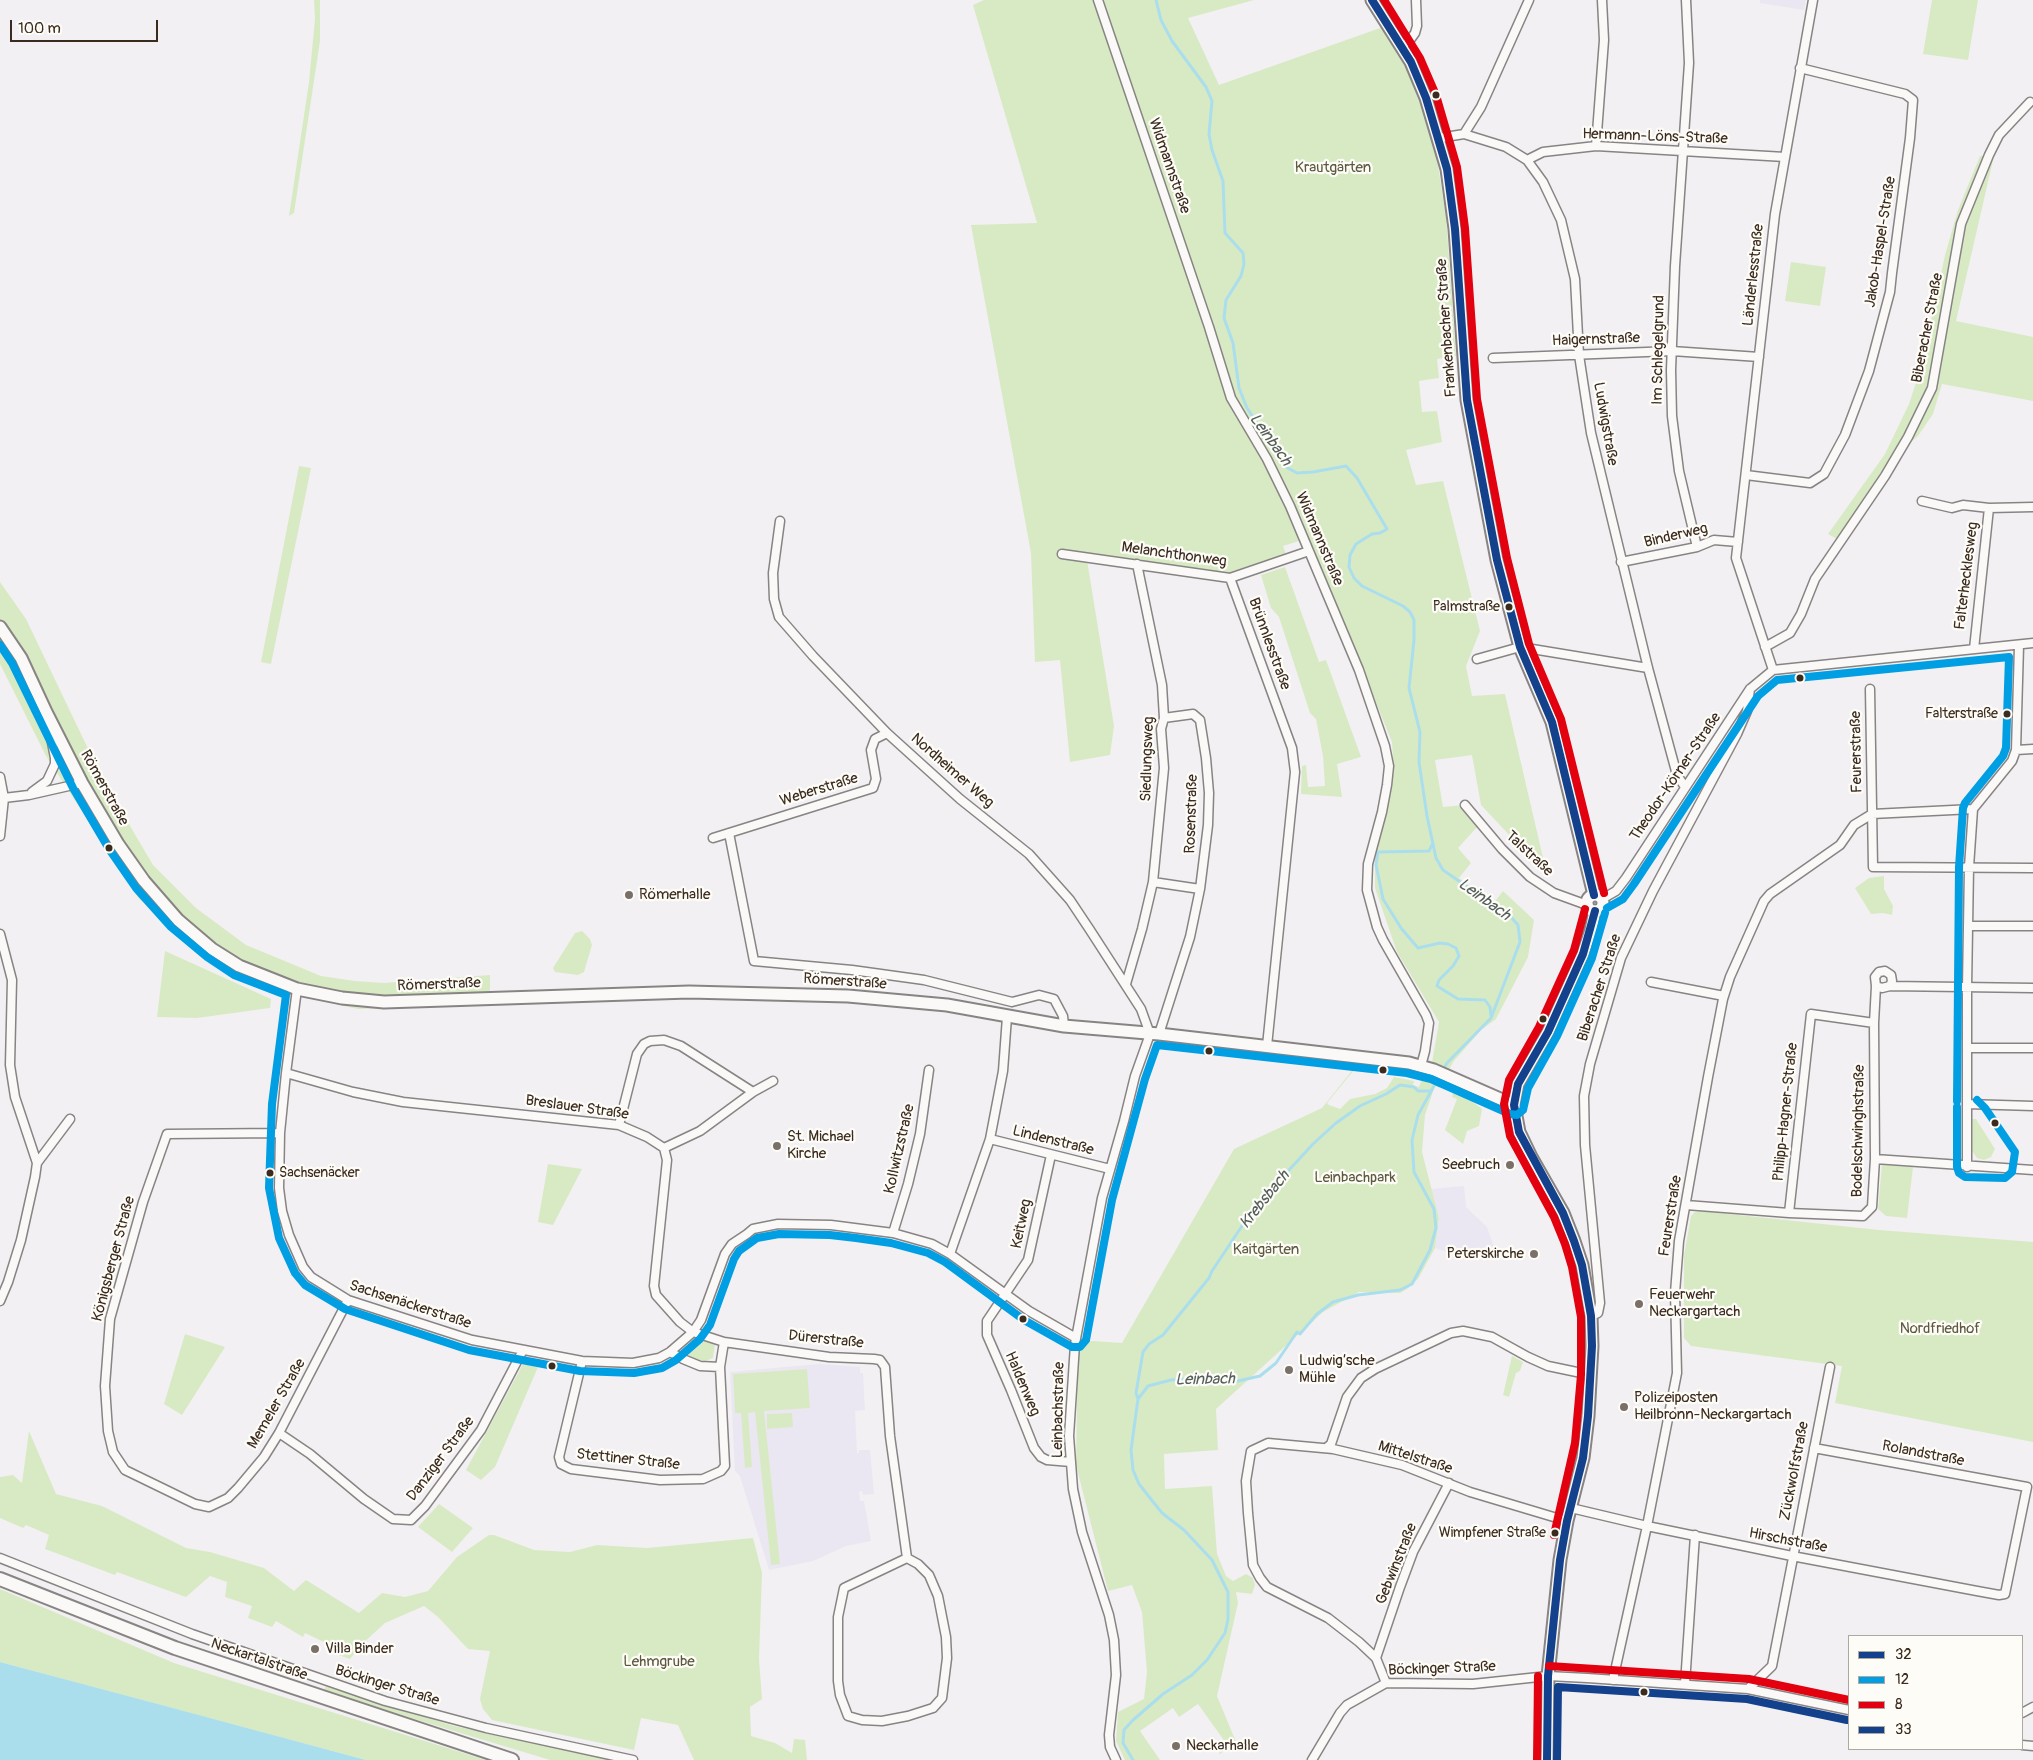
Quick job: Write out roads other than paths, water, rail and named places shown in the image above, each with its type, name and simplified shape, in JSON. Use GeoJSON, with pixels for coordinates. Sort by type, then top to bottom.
{"type":"FeatureCollection","features":[{"type":"Feature","properties":{"kind":"main road","name":"Frankenbacher Straße"},"geometry":{"type":"LineString","coordinates":[[1372,0],[1402,46],[1426,98],[1447,169],[1454,222],[1467,400],[1496,560],[1520,647],[1552,722],[1598,897]]}},
{"type":"Feature","properties":{"kind":"main road","name":"Römerstraße"},"geometry":{"type":"LineString","coordinates":[[0,627],[20,658],[82,783],[135,870],[178,920],[212,949],[239,966],[297,989],[342,998],[384,1002],[689,992],[848,996],[947,1006],[1064,1026],[1267,1046],[1420,1066],[1434,1070],[1514,1105]]}},
{"type":"Feature","properties":{"kind":"main road"},"geometry":{"type":"LineString","coordinates":[[1547,1760],[1548,1676],[1560,1560],[1570,1508],[1584,1458],[1591,1375],[1591,1316],[1582,1265],[1574,1241],[1563,1213],[1519,1132],[1514,1105],[1518,1084],[1548,1032],[1592,930],[1591,908],[1587,900],[1598,897]]}},
{"type":"Feature","properties":{"kind":"main road","name":"Neckartalstraße"},"geometry":{"type":"LineString","coordinates":[[0,1579],[175,1648],[512,1760]]}},
{"type":"Feature","properties":{"kind":"street","name":"Widmannstraße"},"geometry":{"type":"LineString","coordinates":[[1098,0],[1210,327],[1231,398],[1267,459],[1310,551],[1359,670],[1385,746],[1389,766],[1387,786],[1368,864],[1367,890],[1377,927],[1383,940],[1429,1023],[1425,1051],[1420,1066]]}},
{"type":"Feature","properties":{"kind":"street"},"geometry":{"type":"LineString","coordinates":[[1402,46],[1415,33],[1417,26],[1416,0]]}},
{"type":"Feature","properties":{"kind":"street"},"geometry":{"type":"LineString","coordinates":[[1464,134],[1481,107],[1530,0]]}},
{"type":"Feature","properties":{"kind":"street"},"geometry":{"type":"LineString","coordinates":[[1596,146],[1604,40],[1602,0]]}},
{"type":"Feature","properties":{"kind":"street","name":"Im Schlegelgrund"},"geometry":{"type":"LineString","coordinates":[[1686,0],[1689,63],[1675,266],[1672,416],[1679,471],[1697,547]]}},
{"type":"Feature","properties":{"kind":"street","name":"Länderlesstraße"},"geometry":{"type":"LineString","coordinates":[[1773,670],[1736,558],[1775,214],[1813,0]]}},
{"type":"Feature","properties":{"kind":"street","name":"Jakob-Haspel-Straße"},"geometry":{"type":"LineString","coordinates":[[1746,475],[1810,483],[1824,474],[1845,435],[1869,371],[1890,292],[1910,138],[1913,100],[1905,94],[1800,68]]}},
{"type":"Feature","properties":{"kind":"street","name":"Biberacher Straße"},"geometry":{"type":"LineString","coordinates":[[1765,647],[1790,633],[1801,614],[1815,579],[1885,476],[1908,437],[1932,388],[1962,224],[1989,155],[1999,135],[2030,102]]}},
{"type":"Feature","properties":{"kind":"street","name":"Ludwigstraße"},"geometry":{"type":"LineString","coordinates":[[1439,138],[1464,134],[1506,147],[1527,160],[1543,182],[1561,220],[1575,279],[1579,355],[1591,433],[1648,668],[1677,775],[1685,787]]}},
{"type":"Feature","properties":{"kind":"street","name":"Hermann-Löns-Straße"},"geometry":{"type":"LineString","coordinates":[[1527,160],[1543,152],[1596,146],[1785,157]]}},
{"type":"Feature","properties":{"kind":"street","name":"Haigernstraße"},"geometry":{"type":"LineString","coordinates":[[1493,358],[1672,351],[1759,357]]}},
{"type":"Feature","properties":{"kind":"street","name":"Falterhecklesweg"},"geometry":{"type":"LineString","coordinates":[[1922,501],[1952,508],[1963,505],[1989,508],[2033,508]]}},
{"type":"Feature","properties":{"kind":"street","name":"Falterhecklesweg"},"geometry":{"type":"LineString","coordinates":[[1974,648],[1989,508]]}},
{"type":"Feature","properties":{"kind":"street","name":"Nordheimer Weg"},"geometry":{"type":"LineString","coordinates":[[780,520],[773,573],[774,599],[779,616],[813,656],[887,733],[960,799],[1029,854],[1070,900],[1126,984],[1154,1034]]}},
{"type":"Feature","properties":{"kind":"street","name":"Binderweg"},"geometry":{"type":"LineString","coordinates":[[1621,562],[1697,547],[1714,540],[1738,542]]}},
{"type":"Feature","properties":{"kind":"street","name":"Melanchthonweg"},"geometry":{"type":"LineString","coordinates":[[1062,554],[1230,578],[1310,551]]}},
{"type":"Feature","properties":{"kind":"street","name":"Siedlungsweg"},"geometry":{"type":"LineString","coordinates":[[1126,984],[1153,882],[1164,768],[1162,685],[1136,564]]}},
{"type":"Feature","properties":{"kind":"street","name":"Brünnlesstraße"},"geometry":{"type":"LineString","coordinates":[[1230,578],[1292,748],[1295,772],[1267,1046]]}},
{"type":"Feature","properties":{"kind":"street"},"geometry":{"type":"LineString","coordinates":[[1773,670],[1974,648],[2019,646],[2033,643]]}},
{"type":"Feature","properties":{"kind":"street"},"geometry":{"type":"LineString","coordinates":[[1966,1167],[1968,926],[1972,809],[2012,761],[2016,750],[2019,646]]}},
{"type":"Feature","properties":{"kind":"street"},"geometry":{"type":"LineString","coordinates":[[1477,659],[1520,647],[1648,668]]}},
{"type":"Feature","properties":{"kind":"street","name":"Theodor-Körner-Straße"},"geometry":{"type":"LineString","coordinates":[[1598,897],[1616,891],[1750,689],[1773,670]]}},
{"type":"Feature","properties":{"kind":"street","name":"Biberacher Straße"},"geometry":{"type":"LineString","coordinates":[[1591,1316],[1598,1313],[1600,1303],[1585,1145],[1584,1096],[1592,1056],[1621,958],[1653,891],[1737,734],[1747,711],[1750,689]]}},
{"type":"Feature","properties":{"kind":"street","name":"Feurerstraße"},"geometry":{"type":"LineString","coordinates":[[1870,689],[1872,814]]}},
{"type":"Feature","properties":{"kind":"street"},"geometry":{"type":"LineString","coordinates":[[29,795],[47,781],[55,764],[46,712]]}},
{"type":"Feature","properties":{"kind":"street","name":"Rosenstraße"},"geometry":{"type":"LineString","coordinates":[[1154,1034],[1190,937],[1200,889],[1208,825],[1209,793],[1200,720],[1194,714],[1164,718]]}},
{"type":"Feature","properties":{"kind":"street","name":"Weberstraße"},"geometry":{"type":"LineString","coordinates":[[713,838],[873,788],[876,780],[871,750],[875,740],[887,733]]}},
{"type":"Feature","properties":{"kind":"street"},"geometry":{"type":"LineString","coordinates":[[2016,750],[2033,749]]}},
{"type":"Feature","properties":{"kind":"street"},"geometry":{"type":"LineString","coordinates":[[0,777],[4,798],[0,836]]}},
{"type":"Feature","properties":{"kind":"street"},"geometry":{"type":"LineString","coordinates":[[4,798],[29,795],[82,783]]}},
{"type":"Feature","properties":{"kind":"street","name":"Talstraße"},"geometry":{"type":"LineString","coordinates":[[1466,805],[1502,849],[1530,877],[1554,894],[1591,908]]}},
{"type":"Feature","properties":{"kind":"street","name":"Feurerstraße"},"geometry":{"type":"LineString","coordinates":[[1613,1680],[1647,1526],[1677,1373],[1675,1293],[1679,1241],[1724,996],[1730,977],[1764,901],[1770,894],[1840,845],[1854,825],[1872,814],[1972,809]]}},
{"type":"Feature","properties":{"kind":"street"},"geometry":{"type":"LineString","coordinates":[[1872,814],[1873,867],[2033,868]]}},
{"type":"Feature","properties":{"kind":"street","name":"Römerstraße"},"geometry":{"type":"LineString","coordinates":[[729,833],[754,962],[852,970],[924,980],[1012,1002],[1039,996],[1054,999],[1062,1011],[1064,1026]]}},
{"type":"Feature","properties":{"kind":"street"},"geometry":{"type":"LineString","coordinates":[[1153,882],[1200,889]]}},
{"type":"Feature","properties":{"kind":"street"},"geometry":{"type":"LineString","coordinates":[[1968,926],[2033,926]]}},
{"type":"Feature","properties":{"kind":"street"},"geometry":{"type":"LineString","coordinates":[[0,934],[12,980],[10,1065],[15,1097],[18,1113],[37,1163],[36,1177],[21,1240],[0,1301]]}},
{"type":"Feature","properties":{"kind":"street"},"geometry":{"type":"LineString","coordinates":[[1890,986],[1892,978],[1885,971],[1876,974],[1874,981],[1876,986],[1882,988],[1890,986],[2033,988]]}},
{"type":"Feature","properties":{"kind":"street"},"geometry":{"type":"LineString","coordinates":[[1651,982],[1724,996]]}},
{"type":"Feature","properties":{"kind":"street","name":"Bodelschwinghstraße"},"geometry":{"type":"LineString","coordinates":[[1686,1205],[1789,1213],[1862,1216],[1872,1207],[1875,1159],[1874,1023],[1876,986]]}},
{"type":"Feature","properties":{"kind":"street","name":"Sachsenäckerstraße"},"geometry":{"type":"LineString","coordinates":[[297,989],[280,1133],[279,1188],[282,1211],[292,1242],[303,1266],[311,1277],[348,1300],[467,1338],[582,1362],[633,1363],[659,1358],[693,1332]]}},
{"type":"Feature","properties":{"kind":"street","name":"Philipp-Hagner-Straße"},"geometry":{"type":"LineString","coordinates":[[1789,1213],[1811,1014],[1874,1023]]}},
{"type":"Feature","properties":{"kind":"street"},"geometry":{"type":"LineString","coordinates":[[950,1254],[990,1140],[1003,1071],[1007,1017]]}},
{"type":"Feature","properties":{"kind":"street","name":"Leinbachstraße"},"geometry":{"type":"LineString","coordinates":[[1116,1760],[1110,1747],[1109,1735],[1116,1675],[1114,1640],[1109,1615],[1082,1532],[1073,1489],[1069,1436],[1076,1338],[1102,1198],[1135,1076],[1154,1034]]}},
{"type":"Feature","properties":{"kind":"street"},"geometry":{"type":"LineString","coordinates":[[619,1125],[637,1054],[644,1044],[650,1040],[664,1040],[681,1046],[753,1092]]}},
{"type":"Feature","properties":{"kind":"street"},"geometry":{"type":"LineString","coordinates":[[1967,1048],[2033,1048]]}},
{"type":"Feature","properties":{"kind":"street"},"geometry":{"type":"LineString","coordinates":[[0,1067],[10,1065]]}},
{"type":"Feature","properties":{"kind":"street","name":"Kollwitzstraße"},"geometry":{"type":"LineString","coordinates":[[893,1233],[908,1184],[920,1134],[930,1070]]}},
{"type":"Feature","properties":{"kind":"street","name":"Breslauer Straße"},"geometry":{"type":"LineString","coordinates":[[286,1073],[353,1092],[404,1102],[619,1125],[647,1137],[664,1148]]}},
{"type":"Feature","properties":{"kind":"street"},"geometry":{"type":"LineString","coordinates":[[772,1082],[753,1092],[700,1131],[664,1148],[667,1160],[654,1286],[656,1295],[662,1303],[693,1332],[701,1320],[725,1254],[732,1244],[753,1229],[778,1224],[831,1225],[893,1233],[932,1244],[950,1254],[1029,1312],[1076,1338]]}},
{"type":"Feature","properties":{"kind":"street"},"geometry":{"type":"LineString","coordinates":[[1967,1104],[2033,1106]]}},
{"type":"Feature","properties":{"kind":"street"},"geometry":{"type":"LineString","coordinates":[[37,1163],[70,1119]]}},
{"type":"Feature","properties":{"kind":"street","name":"Königsberger Straße"},"geometry":{"type":"LineString","coordinates":[[182,1499],[125,1470],[114,1452],[108,1430],[105,1386],[111,1315],[143,1202],[167,1134],[280,1133]]}},
{"type":"Feature","properties":{"kind":"street","name":"Lindenstraße"},"geometry":{"type":"LineString","coordinates":[[990,1140],[1110,1168]]}},
{"type":"Feature","properties":{"kind":"street","name":"Keitweg"},"geometry":{"type":"LineString","coordinates":[[1006,1294],[1028,1260],[1051,1155]]}},
{"type":"Feature","properties":{"kind":"street"},"geometry":{"type":"LineString","coordinates":[[1875,1159],[1966,1167],[2033,1170]]}},
{"type":"Feature","properties":{"kind":"street","name":"Haldenweg"},"geometry":{"type":"LineString","coordinates":[[1006,1294],[987,1321],[987,1335],[1034,1448],[1041,1457],[1047,1460],[1071,1462]]}},
{"type":"Feature","properties":{"kind":"street","name":"Memeler Straße"},"geometry":{"type":"LineString","coordinates":[[182,1499],[209,1507],[221,1503],[238,1488],[264,1457],[280,1433],[348,1300]]}},
{"type":"Feature","properties":{"kind":"street"},"geometry":{"type":"LineString","coordinates":[[1326,1448],[1331,1444],[1347,1397],[1361,1378],[1375,1369],[1451,1333],[1463,1331],[1492,1337],[1548,1366],[1591,1375]]}},
{"type":"Feature","properties":{"kind":"street","name":"Dürerstraße"},"geometry":{"type":"LineString","coordinates":[[693,1332],[724,1342],[829,1357],[874,1358],[880,1360],[884,1367],[887,1381],[890,1436],[907,1558]]}},
{"type":"Feature","properties":{"kind":"street","name":"Stettiner Straße"},"geometry":{"type":"LineString","coordinates":[[582,1362],[559,1457],[561,1464],[580,1471],[660,1480],[703,1479],[721,1471],[724,1466],[720,1367],[724,1342]]}},
{"type":"Feature","properties":{"kind":"street"},"geometry":{"type":"LineString","coordinates":[[673,1349],[682,1359],[700,1366],[720,1367]]}},
{"type":"Feature","properties":{"kind":"street","name":"Danziger Straße"},"geometry":{"type":"LineString","coordinates":[[280,1433],[393,1519],[410,1520],[425,1506],[481,1430],[523,1350]]}},
{"type":"Feature","properties":{"kind":"street","name":"Zückwolfstraße"},"geometry":{"type":"LineString","coordinates":[[1748,1689],[1772,1666],[1830,1367]]}},
{"type":"Feature","properties":{"kind":"street","name":"Mittelstraße"},"geometry":{"type":"LineString","coordinates":[[1376,1658],[1328,1618],[1267,1587],[1260,1578],[1253,1564],[1248,1513],[1246,1481],[1251,1451],[1268,1443],[1326,1448],[1402,1465],[1470,1492],[1568,1521]]}},
{"type":"Feature","properties":{"kind":"street","name":"Rolandstraße"},"geometry":{"type":"LineString","coordinates":[[1814,1448],[2030,1485],[2006,1592],[2001,1595]]}},
{"type":"Feature","properties":{"kind":"street","name":"Gebwinstraße"},"geometry":{"type":"LineString","coordinates":[[1376,1658],[1413,1552],[1449,1483]]}},
{"type":"Feature","properties":{"kind":"street","name":"Hirschstraße"},"geometry":{"type":"LineString","coordinates":[[1570,1508],[1792,1556],[2001,1595]]}},
{"type":"Feature","properties":{"kind":"street"},"geometry":{"type":"LineString","coordinates":[[1685,1684],[1695,1535]]}},
{"type":"Feature","properties":{"kind":"street","name":"Böckinger Straße"},"geometry":{"type":"LineString","coordinates":[[0,1558],[192,1634],[385,1701],[486,1728],[633,1760]]}},
{"type":"Feature","properties":{"kind":"street"},"geometry":{"type":"LineString","coordinates":[[907,1558],[918,1564],[929,1575],[938,1596],[946,1637],[947,1658],[942,1698],[933,1708],[908,1716],[882,1721],[862,1720],[848,1716],[838,1681],[838,1617],[844,1588],[907,1558]]}},
{"type":"Feature","properties":{"kind":"street"},"geometry":{"type":"LineString","coordinates":[[1376,1658],[1386,1683]]}},
{"type":"Feature","properties":{"kind":"street"},"geometry":{"type":"LineString","coordinates":[[1548,1676],[1748,1689],[1848,1710]]}},
{"type":"Feature","properties":{"kind":"street","name":"Böckinger Straße"},"geometry":{"type":"LineString","coordinates":[[1312,1760],[1340,1712],[1347,1705],[1386,1683],[1473,1684],[1548,1676]]}},
{"type":"Feature","properties":{"kind":"water"},"geometry":{"type":"Polygon","coordinates":[[[0,1662],[169,1707],[366,1760],[0,1760],[0,1662]]]}},
{"type":"Feature","properties":{"kind":"waterway","name":"Leinbach"},"geometry":{"type":"LineString","coordinates":[[1156,0],[1161,20],[1172,41],[1206,87],[1212,101],[1209,134],[1212,150],[1223,181],[1225,233],[1243,253],[1244,264],[1241,276],[1226,300],[1224,318],[1233,343],[1239,388],[1247,408],[1286,467],[1297,473],[1346,466],[1357,478],[1387,529],[1380,533],[1372,534],[1356,544],[1350,555],[1349,567],[1354,578],[1362,586],[1403,606],[1410,612],[1414,620],[1409,688],[1420,732],[1419,762],[1427,816],[1436,858],[1443,870],[1511,917],[1518,925],[1520,942],[1491,1018],[1447,1063],[1443,1070]]}},
{"type":"Feature","properties":{"kind":"waterway","name":"Leinbach"},"geometry":{"type":"LineString","coordinates":[[1433,843],[1429,851],[1378,852],[1376,865],[1383,899],[1401,928],[1418,948],[1440,943],[1456,948],[1459,956],[1453,966],[1439,980],[1437,986],[1458,999],[1485,1000],[1490,1007],[1491,1016]]}},
{"type":"Feature","properties":{"kind":"waterway","name":"Leinbach"},"geometry":{"type":"LineString","coordinates":[[1133,1760],[1123,1743],[1124,1730],[1163,1694],[1192,1675],[1207,1660],[1225,1633],[1228,1619],[1228,1592],[1212,1560],[1184,1530],[1162,1513],[1139,1484],[1133,1470],[1131,1450],[1138,1399],[1148,1386],[1171,1380],[1187,1379],[1229,1383],[1260,1376],[1276,1363],[1297,1332],[1300,1334],[1317,1314],[1333,1302],[1358,1295],[1400,1290],[1412,1284],[1430,1250],[1436,1228],[1434,1209],[1414,1172],[1412,1140],[1418,1115],[1440,1075]]}},
{"type":"Feature","properties":{"kind":"waterway","name":"Krebsbach"},"geometry":{"type":"LineString","coordinates":[[1138,1399],[1136,1393],[1143,1352],[1149,1344],[1163,1335],[1209,1278],[1254,1208],[1313,1144],[1336,1123],[1360,1106],[1400,1085],[1414,1087],[1418,1091],[1431,1091]]}},
{"type":"Feature","properties":{"kind":"place","name":"Palmstraße"},"geometry":{"type":"Point","coordinates":[1509,607]}},
{"type":"Feature","properties":{"kind":"place","name":"Falterstraße"},"geometry":{"type":"Point","coordinates":[2007,714]}},
{"type":"Feature","properties":{"kind":"place","name":"Römerhalle"},"geometry":{"type":"Point","coordinates":[629,895]}},
{"type":"Feature","properties":{"kind":"place","name":"St. Michael Kirche"},"geometry":{"type":"Point","coordinates":[777,1146]}},
{"type":"Feature","properties":{"kind":"place","name":"Seebruch"},"geometry":{"type":"Point","coordinates":[1510,1165]}},
{"type":"Feature","properties":{"kind":"place","name":"Sachsenäcker"},"geometry":{"type":"Point","coordinates":[270,1173]}},
{"type":"Feature","properties":{"kind":"place","name":"Peterskirche"},"geometry":{"type":"Point","coordinates":[1534,1254]}},
{"type":"Feature","properties":{"kind":"place","name":"Feuerwehr Neckargartach"},"geometry":{"type":"Point","coordinates":[1639,1304]}},
{"type":"Feature","properties":{"kind":"place","name":"Ludwig’sche Mühle"},"geometry":{"type":"Point","coordinates":[1289,1370]}},
{"type":"Feature","properties":{"kind":"place","name":"Polizeiposten Heilbronn-Neckargartach"},"geometry":{"type":"Point","coordinates":[1624,1407]}},
{"type":"Feature","properties":{"kind":"place","name":"Wimpfener Straße"},"geometry":{"type":"Point","coordinates":[1555,1533]}},
{"type":"Feature","properties":{"kind":"place","name":"Villa Binder"},"geometry":{"type":"Point","coordinates":[315,1649]}},
{"type":"Feature","properties":{"kind":"place","name":"Neckarhalle"},"geometry":{"type":"Point","coordinates":[1176,1746]}},
{"type":"Feature","properties":{"kind":"park label","name":"Krautgärten"},"geometry":{"type":"Point","coordinates":[1333,168]}},
{"type":"Feature","properties":{"kind":"park label","name":"Leinbachpark"},"geometry":{"type":"Point","coordinates":[1355,1178]}},
{"type":"Feature","properties":{"kind":"park label","name":"Kaitgärten"},"geometry":{"type":"Point","coordinates":[1266,1250]}},
{"type":"Feature","properties":{"kind":"park label","name":"Nordfriedhof"},"geometry":{"type":"Point","coordinates":[1940,1329]}},
{"type":"Feature","properties":{"kind":"park label","name":"Lehmgrube"},"geometry":{"type":"Point","coordinates":[659,1662]}}]}
